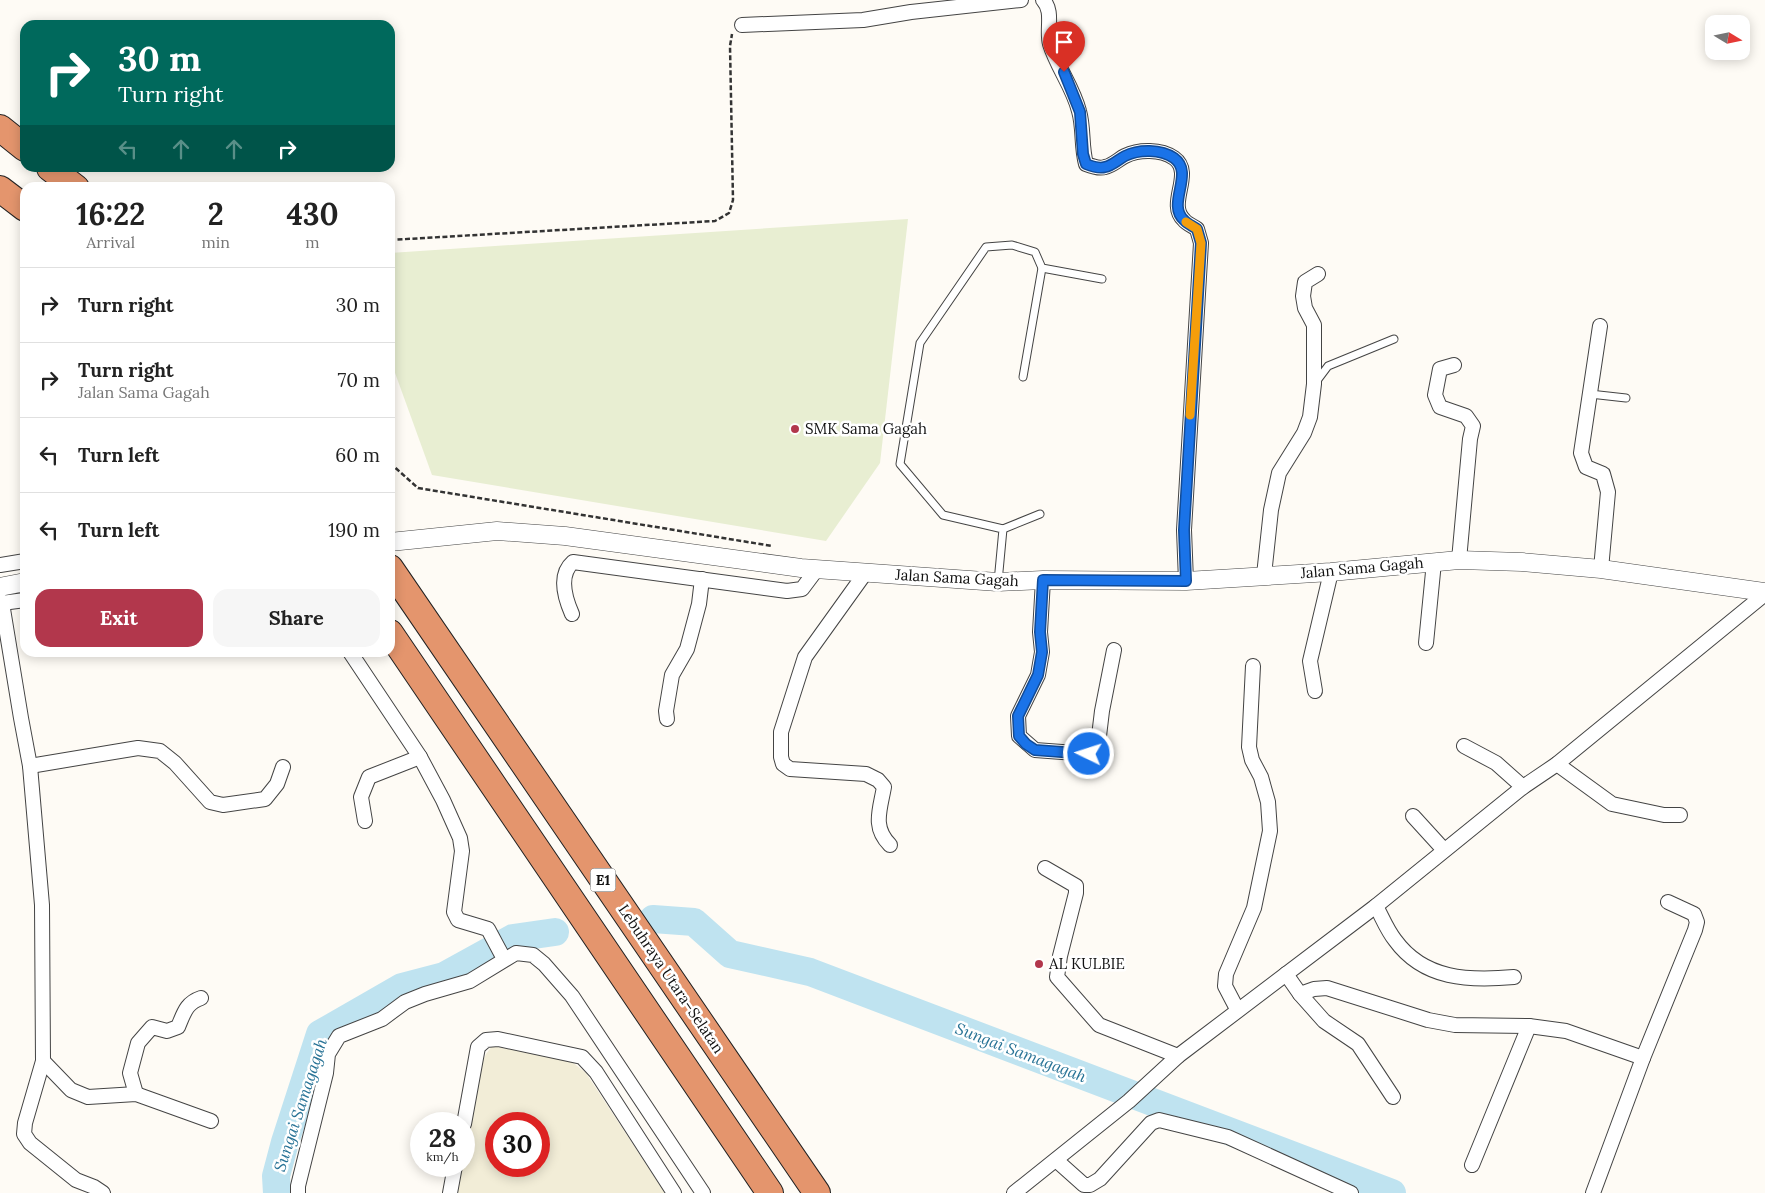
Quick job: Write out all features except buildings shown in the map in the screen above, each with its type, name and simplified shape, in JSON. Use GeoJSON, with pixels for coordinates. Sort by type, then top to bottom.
{"type":"FeatureCollection","features":[{"type":"Feature","properties":{"kind":"highway"},"geometry":{"type":"LineString","coordinates":[[0,128],[20,144]]}},
{"type":"Feature","properties":{"kind":"highway"},"geometry":{"type":"LineString","coordinates":[[55,172],[68,182]]}},
{"type":"Feature","properties":{"kind":"highway"},"geometry":{"type":"LineString","coordinates":[[0,189],[20,204]]}},
{"type":"Feature","properties":{"kind":"highway","name":"Lebuhraya Utara–Selatan"},"geometry":{"type":"LineString","coordinates":[[395,575],[817,1193]]}},
{"type":"Feature","properties":{"kind":"highway","name":"E1"},"geometry":{"type":"LineString","coordinates":[[395,640],[770,1193]]}},
{"type":"Feature","properties":{"kind":"street"},"geometry":{"type":"LineString","coordinates":[[742,25],[863,20],[910,12],[1021,0]]}},
{"type":"Feature","properties":{"kind":"street"},"geometry":{"type":"LineString","coordinates":[[1043,0],[1048,6],[1050,43],[1080,112],[1083,154],[1086,164],[1093,167],[1105,167],[1127,154],[1148,150],[1174,158],[1180,166],[1182,176],[1178,204],[1180,215],[1197,229],[1201,243],[1184,530],[1186,581]]}},
{"type":"Feature","properties":{"kind":"street"},"geometry":{"type":"LineString","coordinates":[[1264,575],[1271,510],[1279,473],[1304,433],[1310,417],[1314,384],[1314,325],[1305,308],[1303,296],[1305,282],[1318,274]]}},
{"type":"Feature","properties":{"kind":"street"},"geometry":{"type":"LineString","coordinates":[[1600,326],[1581,453],[1586,467],[1603,474],[1608,492],[1601,569]]}},
{"type":"Feature","properties":{"kind":"street"},"geometry":{"type":"LineString","coordinates":[[1454,365],[1440,369],[1435,395],[1440,407],[1466,416],[1473,426],[1470,440],[1459,560]]}},
{"type":"Feature","properties":{"kind":"street","name":"Jalan Sama Gagah"},"geometry":{"type":"LineString","coordinates":[[395,541],[496,531],[529,533],[565,536],[817,570],[998,582],[1043,580],[1186,581],[1331,572],[1459,560],[1522,562],[1601,569],[1765,593]]}},
{"type":"Feature","properties":{"kind":"street"},"geometry":{"type":"LineString","coordinates":[[0,565],[20,562]]}},
{"type":"Feature","properties":{"kind":"street"},"geometry":{"type":"LineString","coordinates":[[572,614],[564,596],[564,585],[568,566],[573,562],[787,591],[802,589],[817,570]]}},
{"type":"Feature","properties":{"kind":"street"},"geometry":{"type":"LineString","coordinates":[[1426,643],[1434,562]]}},
{"type":"Feature","properties":{"kind":"street"},"geometry":{"type":"LineString","coordinates":[[866,572],[805,657],[781,732],[781,757],[784,764],[790,768],[866,774],[878,780],[884,787],[878,821],[882,836],[890,845]]}},
{"type":"Feature","properties":{"kind":"street"},"geometry":{"type":"LineString","coordinates":[[1315,691],[1310,661],[1331,572]]}},
{"type":"Feature","properties":{"kind":"street"},"geometry":{"type":"LineString","coordinates":[[667,720],[666,711],[672,675],[687,649],[702,579]]}},
{"type":"Feature","properties":{"kind":"street"},"geometry":{"type":"LineString","coordinates":[[1043,580],[1040,632],[1042,652],[1038,675],[1018,716],[1019,736],[1026,744],[1035,750],[1089,754],[1099,736],[1114,650]]}},
{"type":"Feature","properties":{"kind":"street"},"geometry":{"type":"LineString","coordinates":[[1,597],[20,585]]}},
{"type":"Feature","properties":{"kind":"street"},"geometry":{"type":"LineString","coordinates":[[1014,1193],[1129,1101],[1178,1056],[1376,906],[1522,787],[1557,764],[1765,593]]}},
{"type":"Feature","properties":{"kind":"street"},"geometry":{"type":"LineString","coordinates":[[1,597],[20,599]]}},
{"type":"Feature","properties":{"kind":"street"},"geometry":{"type":"LineString","coordinates":[[1,597],[30,766],[42,905],[43,1062],[25,1123],[24,1134],[30,1142],[77,1186],[94,1187],[103,1193]]}},
{"type":"Feature","properties":{"kind":"street"},"geometry":{"type":"LineString","coordinates":[[353,657],[420,757],[443,800],[460,838],[462,851],[454,912],[458,920],[488,929],[503,956]]}},
{"type":"Feature","properties":{"kind":"street"},"geometry":{"type":"LineString","coordinates":[[1237,1010],[1225,986],[1226,974],[1254,908],[1270,831],[1268,802],[1261,777],[1252,760],[1249,747],[1253,666]]}},
{"type":"Feature","properties":{"kind":"street"},"geometry":{"type":"LineString","coordinates":[[1464,746],[1496,763],[1522,787]]}},
{"type":"Feature","properties":{"kind":"street"},"geometry":{"type":"LineString","coordinates":[[30,766],[138,748],[160,750],[175,763],[210,802],[223,806],[265,799],[277,784],[283,767]]}},
{"type":"Feature","properties":{"kind":"street"},"geometry":{"type":"LineString","coordinates":[[365,821],[361,796],[369,778],[420,757]]}},
{"type":"Feature","properties":{"kind":"street"},"geometry":{"type":"LineString","coordinates":[[1557,764],[1612,804],[1664,815],[1680,815]]}},
{"type":"Feature","properties":{"kind":"street"},"geometry":{"type":"LineString","coordinates":[[1413,816],[1444,850]]}},
{"type":"Feature","properties":{"kind":"street"},"geometry":{"type":"LineString","coordinates":[[1045,868],[1076,886],[1076,893],[1060,956],[1057,978],[1099,1024],[1178,1056]]}},
{"type":"Feature","properties":{"kind":"street"},"geometry":{"type":"LineString","coordinates":[[1593,1193],[1643,1058],[1697,922],[1694,914],[1668,902]]}},
{"type":"Feature","properties":{"kind":"street"},"geometry":{"type":"LineString","coordinates":[[1376,906],[1394,940],[1414,961],[1436,973],[1458,978],[1483,980],[1514,977]]}},
{"type":"Feature","properties":{"kind":"street"},"geometry":{"type":"LineString","coordinates":[[298,1193],[298,1186],[326,1073],[328,1054],[339,1036],[382,1019],[405,1002],[470,981],[490,970],[503,956],[516,953],[532,955],[544,964],[567,990],[704,1193]]}},
{"type":"Feature","properties":{"kind":"street"},"geometry":{"type":"LineString","coordinates":[[1286,974],[1300,994],[1324,1021],[1358,1044],[1393,1097]]}},
{"type":"Feature","properties":{"kind":"street"},"geometry":{"type":"LineString","coordinates":[[1300,994],[1314,988],[1327,988],[1428,1020],[1455,1025],[1529,1026],[1566,1031],[1643,1058]]}},
{"type":"Feature","properties":{"kind":"street"},"geometry":{"type":"LineString","coordinates":[[136,1094],[130,1073],[138,1044],[152,1027],[168,1031],[178,1027],[186,1008],[192,1001],[201,998]]}},
{"type":"Feature","properties":{"kind":"street"},"geometry":{"type":"LineString","coordinates":[[1472,1164],[1529,1026]]}},
{"type":"Feature","properties":{"kind":"street"},"geometry":{"type":"LineString","coordinates":[[466,1112],[478,1047],[486,1040],[498,1039],[582,1057],[596,1072],[674,1193]]}},
{"type":"Feature","properties":{"kind":"street"},"geometry":{"type":"LineString","coordinates":[[43,1062],[71,1090],[88,1097],[136,1094],[211,1121]]}},
{"type":"Feature","properties":{"kind":"street"},"geometry":{"type":"LineString","coordinates":[[1056,1160],[1084,1185],[1090,1185],[1100,1179],[1151,1123],[1159,1120],[1228,1137],[1351,1193]]}},
{"type":"Feature","properties":{"kind":"street"},"geometry":{"type":"LineString","coordinates":[[450,1193],[453,1177]]}},
{"type":"Feature","properties":{"kind":"lane"},"geometry":{"type":"LineString","coordinates":[[1023,377],[1042,268],[1034,252],[1012,245],[986,247],[920,342],[900,464],[943,515],[1003,529],[1040,514]]}},
{"type":"Feature","properties":{"kind":"lane"},"geometry":{"type":"LineString","coordinates":[[1042,268],[1102,280]]}},
{"type":"Feature","properties":{"kind":"lane"},"geometry":{"type":"LineString","coordinates":[[1314,384],[1328,366],[1394,339]]}},
{"type":"Feature","properties":{"kind":"lane"},"geometry":{"type":"LineString","coordinates":[[1590,394],[1626,398]]}},
{"type":"Feature","properties":{"kind":"lane"},"geometry":{"type":"LineString","coordinates":[[998,582],[1003,529]]}},
{"type":"Feature","properties":{"kind":"path"},"geometry":{"type":"LineString","coordinates":[[395,240],[715,221],[729,213],[733,200],[730,46],[732,33],[742,25]]}},
{"type":"Feature","properties":{"kind":"path"},"geometry":{"type":"LineString","coordinates":[[395,467],[418,488],[781,547]]}},
{"type":"Feature","properties":{"kind":"shaded area"},"geometry":{"type":"Polygon","coordinates":[[[492,1046],[571,1061],[586,1073],[665,1193],[453,1193],[457,1177],[475,1177],[475,1112],[471,1112],[480,1067],[492,1046]]]}},
{"type":"Feature","properties":{"kind":"green space"},"geometry":{"type":"Polygon","coordinates":[[[908,219],[880,463],[826,541],[432,475],[395,373],[395,253],[908,219]]]}},
{"type":"Feature","properties":{"kind":"waterway","name":"Sungai Samagagah"},"geometry":{"type":"LineString","coordinates":[[653,919],[694,922],[730,954],[810,972],[1392,1193]]}},
{"type":"Feature","properties":{"kind":"waterway","name":"Sungai Samagagah"},"geometry":{"type":"LineString","coordinates":[[277,1193],[276,1176],[285,1142],[320,1034],[402,987],[444,976],[513,938],[555,932]]}},
{"type":"Feature","properties":{"kind":"slow traffic"},"geometry":{"type":"LineString","coordinates":[[1186,222],[1197,229],[1201,243],[1190,415]]}},
{"type":"Feature","properties":{"kind":"place","name":"SMK Sama Gagah"},"geometry":{"type":"Point","coordinates":[795,429]}},
{"type":"Feature","properties":{"kind":"place","name":"AL KULBIE"},"geometry":{"type":"Point","coordinates":[1039,964]}},
{"type":"Feature","properties":{"kind":"route"},"geometry":{"type":"LineString","coordinates":[[1064,72],[1080,112],[1083,154],[1086,164],[1093,167],[1105,167],[1127,154],[1148,150],[1174,158],[1180,166],[1182,176],[1178,204],[1180,215],[1197,229],[1201,243],[1184,530],[1186,581],[1043,580],[1040,632],[1042,652],[1038,675],[1018,716],[1019,736],[1035,750],[1089,754]]}}]}
